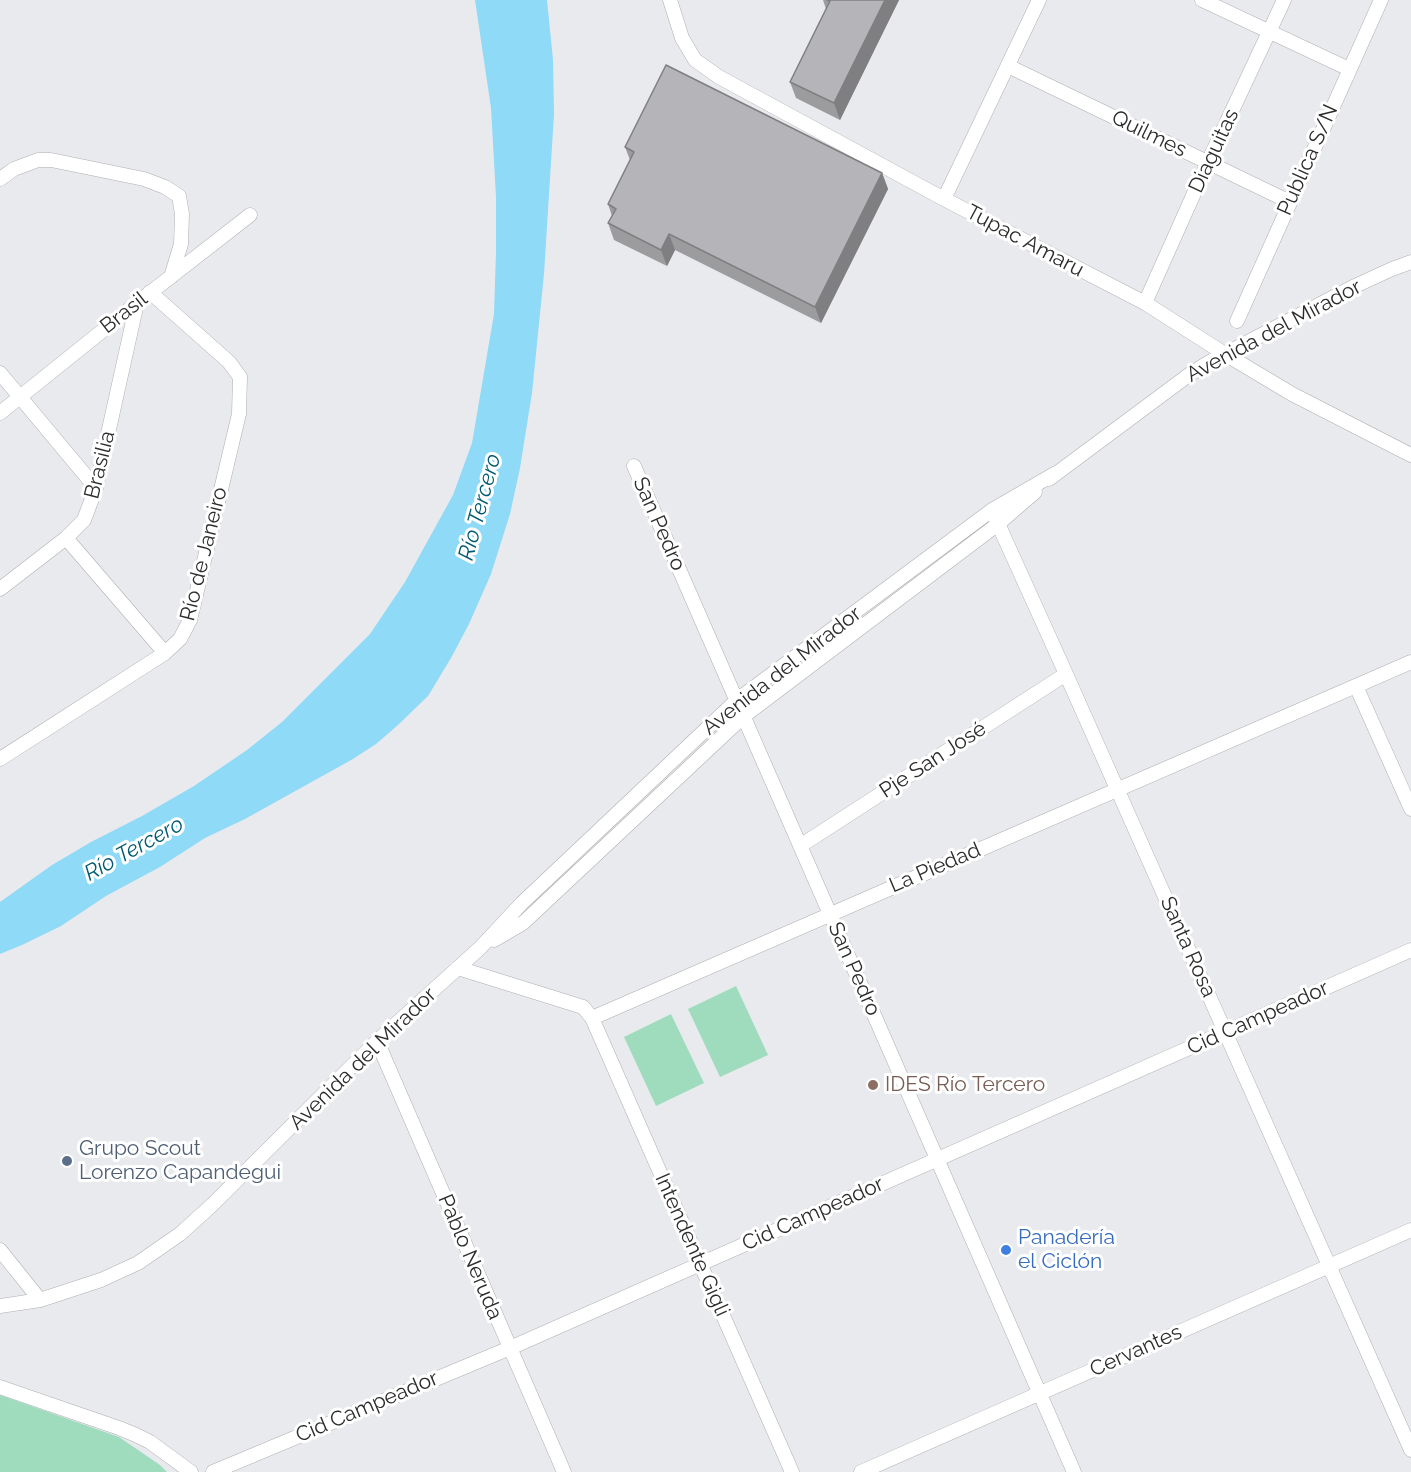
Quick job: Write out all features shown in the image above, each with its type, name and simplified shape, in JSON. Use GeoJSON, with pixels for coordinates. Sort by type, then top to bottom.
{"type":"FeatureCollection","features":[{"type":"Feature","properties":{"kind":"street","name":"Tupac Amaru"},"geometry":{"type":"LineString","coordinates":[[670,0],[682,38],[695,60],[719,76],[944,199],[1145,303],[1292,394],[1411,454]]}},
{"type":"Feature","properties":{"kind":"street"},"geometry":{"type":"LineString","coordinates":[[944,199],[1039,0]]}},
{"type":"Feature","properties":{"kind":"street"},"geometry":{"type":"LineString","coordinates":[[1202,0],[1349,69]]}},
{"type":"Feature","properties":{"kind":"street","name":"Diaguitas"},"geometry":{"type":"LineString","coordinates":[[1145,303],[1284,0]]}},
{"type":"Feature","properties":{"kind":"street","name":"Publica S/N"},"geometry":{"type":"LineString","coordinates":[[1237,321],[1381,0]]}},
{"type":"Feature","properties":{"kind":"street","name":"Quilmes"},"geometry":{"type":"LineString","coordinates":[[1008,66],[1290,202]]}},
{"type":"Feature","properties":{"kind":"street"},"geometry":{"type":"LineString","coordinates":[[0,179],[14,169],[38,160],[51,160],[144,179],[165,187],[179,196],[182,214],[181,244],[171,277]]}},
{"type":"Feature","properties":{"kind":"street","name":"Brasil"},"geometry":{"type":"LineString","coordinates":[[0,413],[249,215]]}},
{"type":"Feature","properties":{"kind":"street","name":"Avenida del Mirador"},"geometry":{"type":"LineString","coordinates":[[480,948],[523,923],[744,716],[998,524],[1056,473],[1190,375],[1225,354],[1355,286],[1411,262]]}},
{"type":"Feature","properties":{"kind":"street","name":"Río de Janeiro"},"geometry":{"type":"LineString","coordinates":[[0,759],[165,653],[180,639],[190,620],[239,414],[240,376],[229,362],[150,292]]}},
{"type":"Feature","properties":{"kind":"street","name":"Brasilia"},"geometry":{"type":"LineString","coordinates":[[0,589],[66,538],[84,520],[96,488],[137,303]]}},
{"type":"Feature","properties":{"kind":"street"},"geometry":{"type":"LineString","coordinates":[[0,373],[96,488]]}},
{"type":"Feature","properties":{"kind":"street","name":"San Pedro"},"geometry":{"type":"LineString","coordinates":[[634,466],[1074,1472]]}},
{"type":"Feature","properties":{"kind":"street","name":"Avenida del Mirador"},"geometry":{"type":"LineString","coordinates":[[0,1306],[40,1300],[100,1280],[138,1263],[180,1234],[377,1041],[480,948],[522,903],[737,700],[992,510],[1056,473]]}},
{"type":"Feature","properties":{"kind":"street","name":"Santa Rosa"},"geometry":{"type":"LineString","coordinates":[[992,510],[1411,1450]]}},
{"type":"Feature","properties":{"kind":"street"},"geometry":{"type":"LineString","coordinates":[[66,538],[165,653]]}},
{"type":"Feature","properties":{"kind":"street","name":"La Piedad"},"geometry":{"type":"LineString","coordinates":[[592,1017],[1411,662]]}},
{"type":"Feature","properties":{"kind":"street","name":"Pje San José"},"geometry":{"type":"LineString","coordinates":[[800,846],[1066,674]]}},
{"type":"Feature","properties":{"kind":"street"},"geometry":{"type":"LineString","coordinates":[[1356,686],[1411,809]]}},
{"type":"Feature","properties":{"kind":"street","name":"Cid Campeador"},"geometry":{"type":"LineString","coordinates":[[213,1472],[510,1348],[1411,950]]}},
{"type":"Feature","properties":{"kind":"street"},"geometry":{"type":"LineString","coordinates":[[458,968],[583,1006],[592,1017]]}},
{"type":"Feature","properties":{"kind":"street","name":"Intendente Gigli"},"geometry":{"type":"LineString","coordinates":[[592,1017],[792,1472]]}},
{"type":"Feature","properties":{"kind":"street","name":"Pablo Neruda"},"geometry":{"type":"LineString","coordinates":[[377,1041],[564,1472]]}},
{"type":"Feature","properties":{"kind":"street","name":"Cervantes"},"geometry":{"type":"LineString","coordinates":[[861,1472],[1411,1230]]}},
{"type":"Feature","properties":{"kind":"street"},"geometry":{"type":"LineString","coordinates":[[0,1250],[40,1300]]}},
{"type":"Feature","properties":{"kind":"street"},"geometry":{"type":"LineString","coordinates":[[0,1387],[136,1435],[150,1442],[191,1472]]}},
{"type":"Feature","properties":{"kind":"green space"},"geometry":{"type":"Polygon","coordinates":[[[736,986],[768,1055],[720,1077],[688,1009],[736,986]]]}},
{"type":"Feature","properties":{"kind":"green space"},"geometry":{"type":"Polygon","coordinates":[[[671,1014],[704,1083],[656,1106],[624,1037],[671,1014]]]}},
{"type":"Feature","properties":{"kind":"green space"},"geometry":{"type":"Polygon","coordinates":[[[0,1395],[119,1437],[167,1472],[0,1472],[0,1395]]]}},
{"type":"Feature","properties":{"kind":"water","name":"Río Tercero"},"geometry":{"type":"Polygon","coordinates":[[[475,0],[547,0],[553,60],[554,114],[544,274],[532,393],[520,468],[510,514],[491,574],[469,624],[428,696],[376,744],[245,819],[205,838],[160,867],[106,896],[61,926],[0,954],[0,902],[52,865],[194,786],[247,750],[282,722],[370,634],[405,582],[453,495],[472,443],[494,314],[496,197],[491,108],[475,0]]]}},
{"type":"Feature","properties":{"kind":"building"},"geometry":{"type":"Polygon","coordinates":[[[827,0],[885,0],[834,103],[790,82],[830,1],[827,0]]]}},
{"type":"Feature","properties":{"kind":"building"},"geometry":{"type":"Polygon","coordinates":[[[666,65],[882,173],[815,307],[669,234],[661,250],[608,223],[616,209],[608,204],[634,152],[625,147],[666,65]]]}},
{"type":"Feature","properties":{"kind":"place","name":"IDES Río Tercero"},"geometry":{"type":"Point","coordinates":[873,1085]}},
{"type":"Feature","properties":{"kind":"place","name":"Grupo Scout Lorenzo Capandegui"},"geometry":{"type":"Point","coordinates":[67,1161]}},
{"type":"Feature","properties":{"kind":"place","name":"Panadería el Ciclón"},"geometry":{"type":"Point","coordinates":[1006,1250]}}]}
